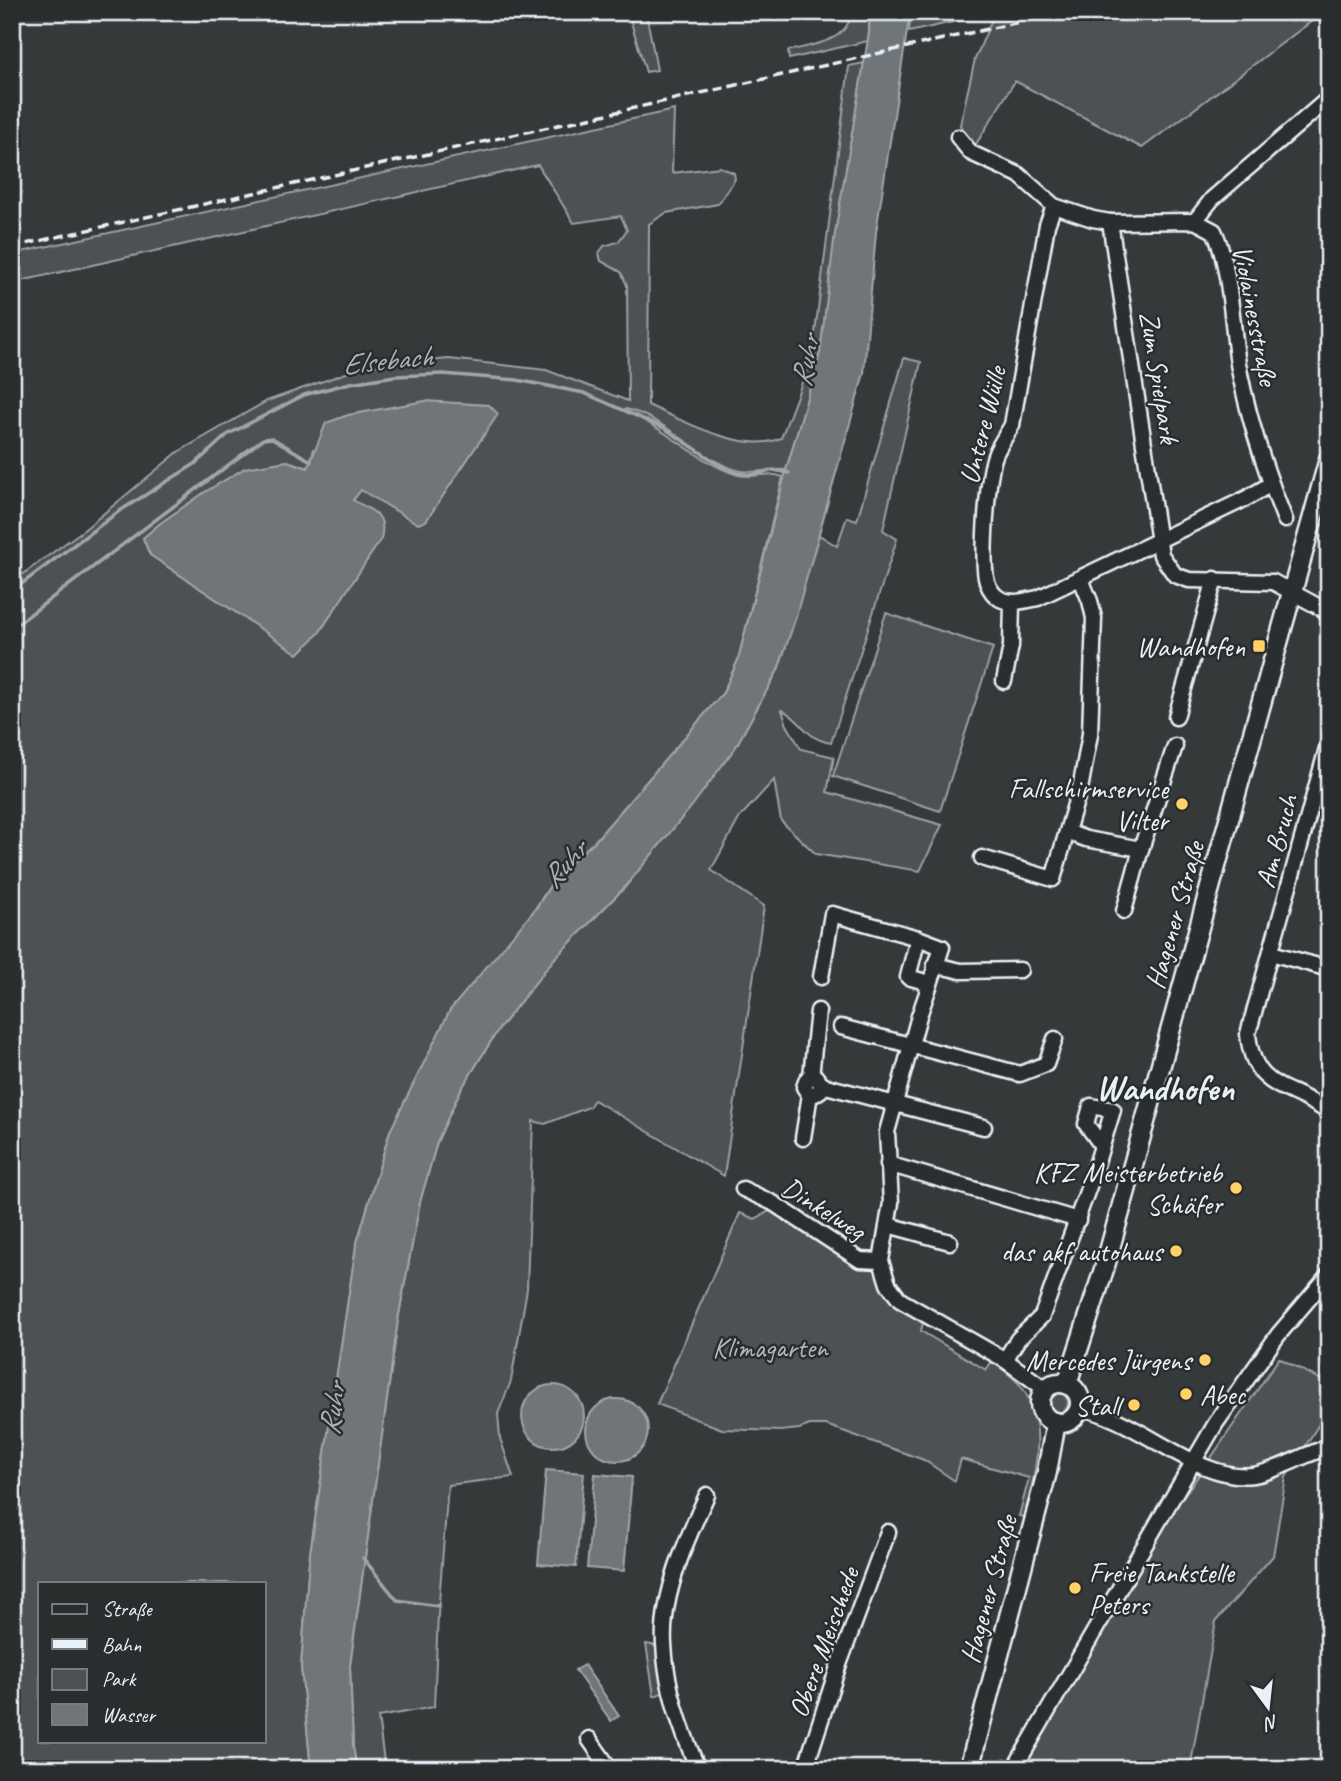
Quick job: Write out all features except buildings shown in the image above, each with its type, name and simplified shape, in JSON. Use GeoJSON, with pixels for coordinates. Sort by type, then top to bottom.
{"type":"FeatureCollection","features":[{"type":"Feature","properties":{"kind":"main road","name":"Hagener Straße"},"geometry":{"type":"LineString","coordinates":[[1068,1384],[1105,1266],[1329,459]]}},
{"type":"Feature","properties":{"kind":"main road"},"geometry":{"type":"LineString","coordinates":[[1055,1383],[1068,1384],[1077,1391],[1079,1408],[1073,1418],[1056,1422],[1048,1419],[1043,1413],[1041,1396],[1045,1389],[1055,1383]]}},
{"type":"Feature","properties":{"kind":"main road","name":"Hagener Straße"},"geometry":{"type":"LineString","coordinates":[[969,1769],[1047,1472],[1056,1422]]}},
{"type":"Feature","properties":{"kind":"street"},"geometry":{"type":"LineString","coordinates":[[1195,221],[1212,199],[1329,98]]}},
{"type":"Feature","properties":{"kind":"street","name":"Violainesstraße"},"geometry":{"type":"LineString","coordinates":[[958,137],[971,153],[1019,175],[1054,206],[1110,222],[1195,221],[1210,228],[1217,237],[1239,365],[1271,484],[1285,520]]}},
{"type":"Feature","properties":{"kind":"street","name":"Untere Wülle"},"geometry":{"type":"LineString","coordinates":[[1012,602],[996,597],[986,579],[984,552],[991,474],[995,454],[1012,425],[1047,225],[1054,206]]}},
{"type":"Feature","properties":{"kind":"street","name":"Zum Spielpark"},"geometry":{"type":"LineString","coordinates":[[1110,222],[1160,541]]}},
{"type":"Feature","properties":{"kind":"street"},"geometry":{"type":"LineString","coordinates":[[1004,681],[1011,646],[1012,602],[1038,598],[1081,579],[1271,484]]}},
{"type":"Feature","properties":{"kind":"street"},"geometry":{"type":"LineString","coordinates":[[1160,541],[1161,555],[1175,575],[1189,580],[1273,582],[1323,608],[1329,615]]}},
{"type":"Feature","properties":{"kind":"street"},"geometry":{"type":"LineString","coordinates":[[982,858],[1053,879],[1081,784],[1090,734],[1094,618],[1081,579]]}},
{"type":"Feature","properties":{"kind":"street"},"geometry":{"type":"LineString","coordinates":[[1176,717],[1215,579]]}},
{"type":"Feature","properties":{"kind":"street","name":"Am Bruch"},"geometry":{"type":"LineString","coordinates":[[1329,741],[1248,1034],[1250,1050],[1259,1072],[1271,1083],[1329,1113]]}},
{"type":"Feature","properties":{"kind":"street"},"geometry":{"type":"LineString","coordinates":[[1124,911],[1175,746]]}},
{"type":"Feature","properties":{"kind":"street"},"geometry":{"type":"LineString","coordinates":[[1067,832],[1086,839],[1141,849]]}},
{"type":"Feature","properties":{"kind":"street"},"geometry":{"type":"LineString","coordinates":[[821,978],[832,914],[942,947],[919,1016],[887,1132],[891,1203],[881,1261],[888,1284],[900,1300],[1005,1360],[1045,1389]]}},
{"type":"Feature","properties":{"kind":"street"},"geometry":{"type":"LineString","coordinates":[[918,938],[908,977],[922,981],[929,987]]}},
{"type":"Feature","properties":{"kind":"street"},"geometry":{"type":"LineString","coordinates":[[1271,953],[1329,969]]}},
{"type":"Feature","properties":{"kind":"street"},"geometry":{"type":"LineString","coordinates":[[935,965],[961,971],[1020,970]]}},
{"type":"Feature","properties":{"kind":"street"},"geometry":{"type":"LineString","coordinates":[[817,1080],[818,1011]]}},
{"type":"Feature","properties":{"kind":"street"},"geometry":{"type":"LineString","coordinates":[[841,1027],[1020,1074],[1046,1064],[1055,1039]]}},
{"type":"Feature","properties":{"kind":"street"},"geometry":{"type":"LineString","coordinates":[[803,1138],[810,1094],[805,1089],[807,1079],[984,1127]]}},
{"type":"Feature","properties":{"kind":"street"},"geometry":{"type":"LineString","coordinates":[[1005,1360],[1018,1339],[1042,1316],[1102,1146]]}},
{"type":"Feature","properties":{"kind":"street"},"geometry":{"type":"LineString","coordinates":[[888,1164],[1078,1220]]}},
{"type":"Feature","properties":{"kind":"street","name":"Dinkelweg"},"geometry":{"type":"LineString","coordinates":[[743,1189],[773,1203],[860,1260],[881,1261]]}},
{"type":"Feature","properties":{"kind":"street"},"geometry":{"type":"LineString","coordinates":[[888,1225],[950,1242]]}},
{"type":"Feature","properties":{"kind":"street"},"geometry":{"type":"LineString","coordinates":[[1014,1769],[1216,1423],[1278,1335],[1329,1275]]}},
{"type":"Feature","properties":{"kind":"street"},"geometry":{"type":"LineString","coordinates":[[1079,1408],[1128,1424],[1215,1472],[1237,1476],[1256,1475],[1329,1447]]}},
{"type":"Feature","properties":{"kind":"street"},"geometry":{"type":"LineString","coordinates":[[698,1769],[680,1727],[672,1693],[664,1633],[674,1574],[688,1535],[707,1495]]}},
{"type":"Feature","properties":{"kind":"street","name":"Obere Meischede"},"geometry":{"type":"LineString","coordinates":[[805,1769],[838,1667],[888,1532]]}},
{"type":"Feature","properties":{"kind":"street"},"geometry":{"type":"LineString","coordinates":[[589,1739],[610,1769]]}},
{"type":"Feature","properties":{"kind":"green space"},"geometry":{"type":"Polygon","coordinates":[[[628,12],[646,12],[657,70],[646,72],[628,12]]]}},
{"type":"Feature","properties":{"kind":"green space"},"geometry":{"type":"Polygon","coordinates":[[[851,12],[870,12],[868,41],[789,59],[788,51],[818,44],[844,30],[851,12]]]}},
{"type":"Feature","properties":{"kind":"green space"},"geometry":{"type":"Polygon","coordinates":[[[911,12],[979,12],[975,17],[909,32],[911,12]]]}},
{"type":"Feature","properties":{"kind":"green space"},"geometry":{"type":"Polygon","coordinates":[[[995,12],[1324,12],[1142,148],[1015,81],[973,149],[960,125],[975,59],[995,12]]]}},
{"type":"Feature","properties":{"kind":"green space"},"geometry":{"type":"Polygon","coordinates":[[[864,63],[838,219],[820,353],[786,470],[755,472],[723,465],[656,421],[626,409],[626,412],[721,468],[741,476],[771,474],[783,477],[738,660],[723,693],[595,841],[557,875],[390,1131],[356,1246],[309,1560],[301,1667],[311,1769],[12,1769],[12,582],[85,529],[178,452],[267,401],[363,367],[449,359],[546,370],[628,401],[627,285],[621,272],[601,261],[599,253],[604,246],[618,242],[627,230],[621,216],[574,223],[538,165],[12,283],[12,254],[674,110],[672,173],[720,167],[734,173],[735,179],[718,204],[666,213],[649,224],[648,405],[696,427],[732,439],[766,442],[781,438],[812,356],[849,66],[864,63]],[[314,449],[308,468],[287,461],[143,538],[150,555],[353,500],[361,490],[418,523],[314,449]]]}},
{"type":"Feature","properties":{"kind":"green space"},"geometry":{"type":"Polygon","coordinates":[[[904,358],[921,362],[883,530],[897,539],[831,743],[809,733],[782,710],[801,749],[834,757],[827,792],[942,825],[920,871],[816,854],[781,821],[774,780],[740,817],[711,870],[764,906],[724,1176],[594,1100],[589,1107],[545,1124],[533,1121],[527,1289],[511,1381],[498,1414],[500,1438],[513,1477],[448,1485],[434,1707],[378,1717],[385,1769],[357,1769],[353,1747],[350,1665],[398,1320],[420,1202],[437,1142],[460,1091],[498,1030],[554,959],[625,887],[735,748],[778,670],[819,535],[837,546],[847,517],[857,520],[904,358]]]}},
{"type":"Feature","properties":{"kind":"green space"},"geometry":{"type":"Polygon","coordinates":[[[886,613],[993,648],[940,811],[833,776],[886,613]]]}},
{"type":"Feature","properties":{"kind":"green space","name":"Klimagarten"},"geometry":{"type":"Polygon","coordinates":[[[775,1208],[878,1268],[887,1292],[898,1309],[923,1322],[921,1331],[986,1370],[992,1361],[1021,1386],[1030,1401],[1037,1434],[1035,1467],[1024,1517],[1019,1516],[1029,1478],[961,1459],[955,1481],[924,1460],[826,1425],[810,1425],[781,1431],[722,1429],[657,1404],[740,1213],[755,1219],[775,1208]]]}},
{"type":"Feature","properties":{"kind":"green space"},"geometry":{"type":"Polygon","coordinates":[[[1279,1358],[1329,1384],[1329,1408],[1286,1477],[1273,1556],[1216,1621],[1190,1769],[1024,1769],[1098,1627],[1140,1555],[1202,1471],[1279,1358]]]}},
{"type":"Feature","properties":{"kind":"green space"},"geometry":{"type":"Polygon","coordinates":[[[1058,1393],[1065,1396],[1068,1403],[1065,1410],[1058,1413],[1051,1410],[1048,1403],[1051,1396],[1058,1393]]]}},
{"type":"Feature","properties":{"kind":"green space"},"geometry":{"type":"Polygon","coordinates":[[[646,1644],[663,1647],[668,1691],[654,1696],[646,1644]]]}},
{"type":"Feature","properties":{"kind":"water","name":"Ruhr"},"geometry":{"type":"Polygon","coordinates":[[[870,12],[910,12],[876,232],[864,373],[794,623],[778,670],[735,748],[692,806],[625,887],[554,959],[498,1030],[460,1091],[437,1142],[420,1202],[398,1320],[350,1665],[353,1747],[357,1769],[311,1769],[301,1667],[309,1560],[356,1246],[390,1131],[450,1010],[537,907],[557,875],[595,841],[723,693],[738,660],[785,474],[820,353],[835,233],[869,33],[870,12]]]}},
{"type":"Feature","properties":{"kind":"water"},"geometry":{"type":"Polygon","coordinates":[[[425,401],[489,405],[498,414],[426,521],[418,524],[361,490],[353,500],[380,518],[381,539],[319,633],[298,654],[150,555],[143,538],[205,492],[245,468],[287,461],[308,468],[326,423],[348,415],[425,401]]]}},
{"type":"Feature","properties":{"kind":"water"},"geometry":{"type":"Polygon","coordinates":[[[553,1385],[565,1387],[575,1394],[582,1404],[582,1428],[575,1438],[565,1445],[553,1447],[541,1445],[531,1438],[524,1428],[522,1416],[524,1404],[531,1394],[541,1387],[553,1385]]]}},
{"type":"Feature","properties":{"kind":"water"},"geometry":{"type":"Polygon","coordinates":[[[617,1399],[629,1401],[639,1408],[646,1418],[646,1442],[639,1452],[629,1459],[617,1461],[605,1459],[595,1452],[588,1442],[586,1430],[588,1418],[595,1408],[605,1401],[617,1399]]]}},
{"type":"Feature","properties":{"kind":"water"},"geometry":{"type":"Polygon","coordinates":[[[546,1470],[584,1473],[576,1567],[538,1564],[546,1470]]]}},
{"type":"Feature","properties":{"kind":"water"},"geometry":{"type":"Polygon","coordinates":[[[595,1474],[632,1477],[624,1571],[587,1568],[595,1474]]]}},
{"type":"Feature","properties":{"kind":"water"},"geometry":{"type":"Polygon","coordinates":[[[584,1665],[619,1716],[611,1721],[575,1670],[584,1665]]]}},
{"type":"Feature","properties":{"kind":"waterway","name":"Elsebach"},"geometry":{"type":"LineString","coordinates":[[12,591],[118,512],[195,464],[227,435],[304,395],[350,383],[395,376],[443,374],[517,380],[584,393],[664,428],[721,466],[737,473],[751,475],[773,470],[789,473]]}},
{"type":"Feature","properties":{"kind":"waterway"},"geometry":{"type":"LineString","coordinates":[[12,628],[263,439],[272,438],[311,461]]}},
{"type":"Feature","properties":{"kind":"waterway"},"geometry":{"type":"LineString","coordinates":[[363,1558],[397,1600],[438,1606]]}},
{"type":"Feature","properties":{"kind":"railway"},"geometry":{"type":"LineString","coordinates":[[12,247],[1064,12]]}},
{"type":"Feature","properties":{"kind":"place","name":"Wandhofen"},"geometry":{"type":"Point","coordinates":[1259,646]}},
{"type":"Feature","properties":{"kind":"place","name":"Fallschirmservice Vilter"},"geometry":{"type":"Point","coordinates":[1182,804]}},
{"type":"Feature","properties":{"kind":"place","name":"KFZ Meisterbetrieb Schäfer"},"geometry":{"type":"Point","coordinates":[1236,1188]}},
{"type":"Feature","properties":{"kind":"place","name":"das akf autohaus"},"geometry":{"type":"Point","coordinates":[1176,1251]}},
{"type":"Feature","properties":{"kind":"place","name":"Mercedes Jürgens"},"geometry":{"type":"Point","coordinates":[1205,1360]}},
{"type":"Feature","properties":{"kind":"place","name":"Abec"},"geometry":{"type":"Point","coordinates":[1186,1394]}},
{"type":"Feature","properties":{"kind":"place","name":"Stall"},"geometry":{"type":"Point","coordinates":[1134,1405]}},
{"type":"Feature","properties":{"kind":"place","name":"Freie Tankstelle Peters"},"geometry":{"type":"Point","coordinates":[1075,1588]}},
{"type":"Feature","properties":{"kind":"district","name":"Wandhofen"},"geometry":{"type":"Point","coordinates":[1165,1088]}}]}
